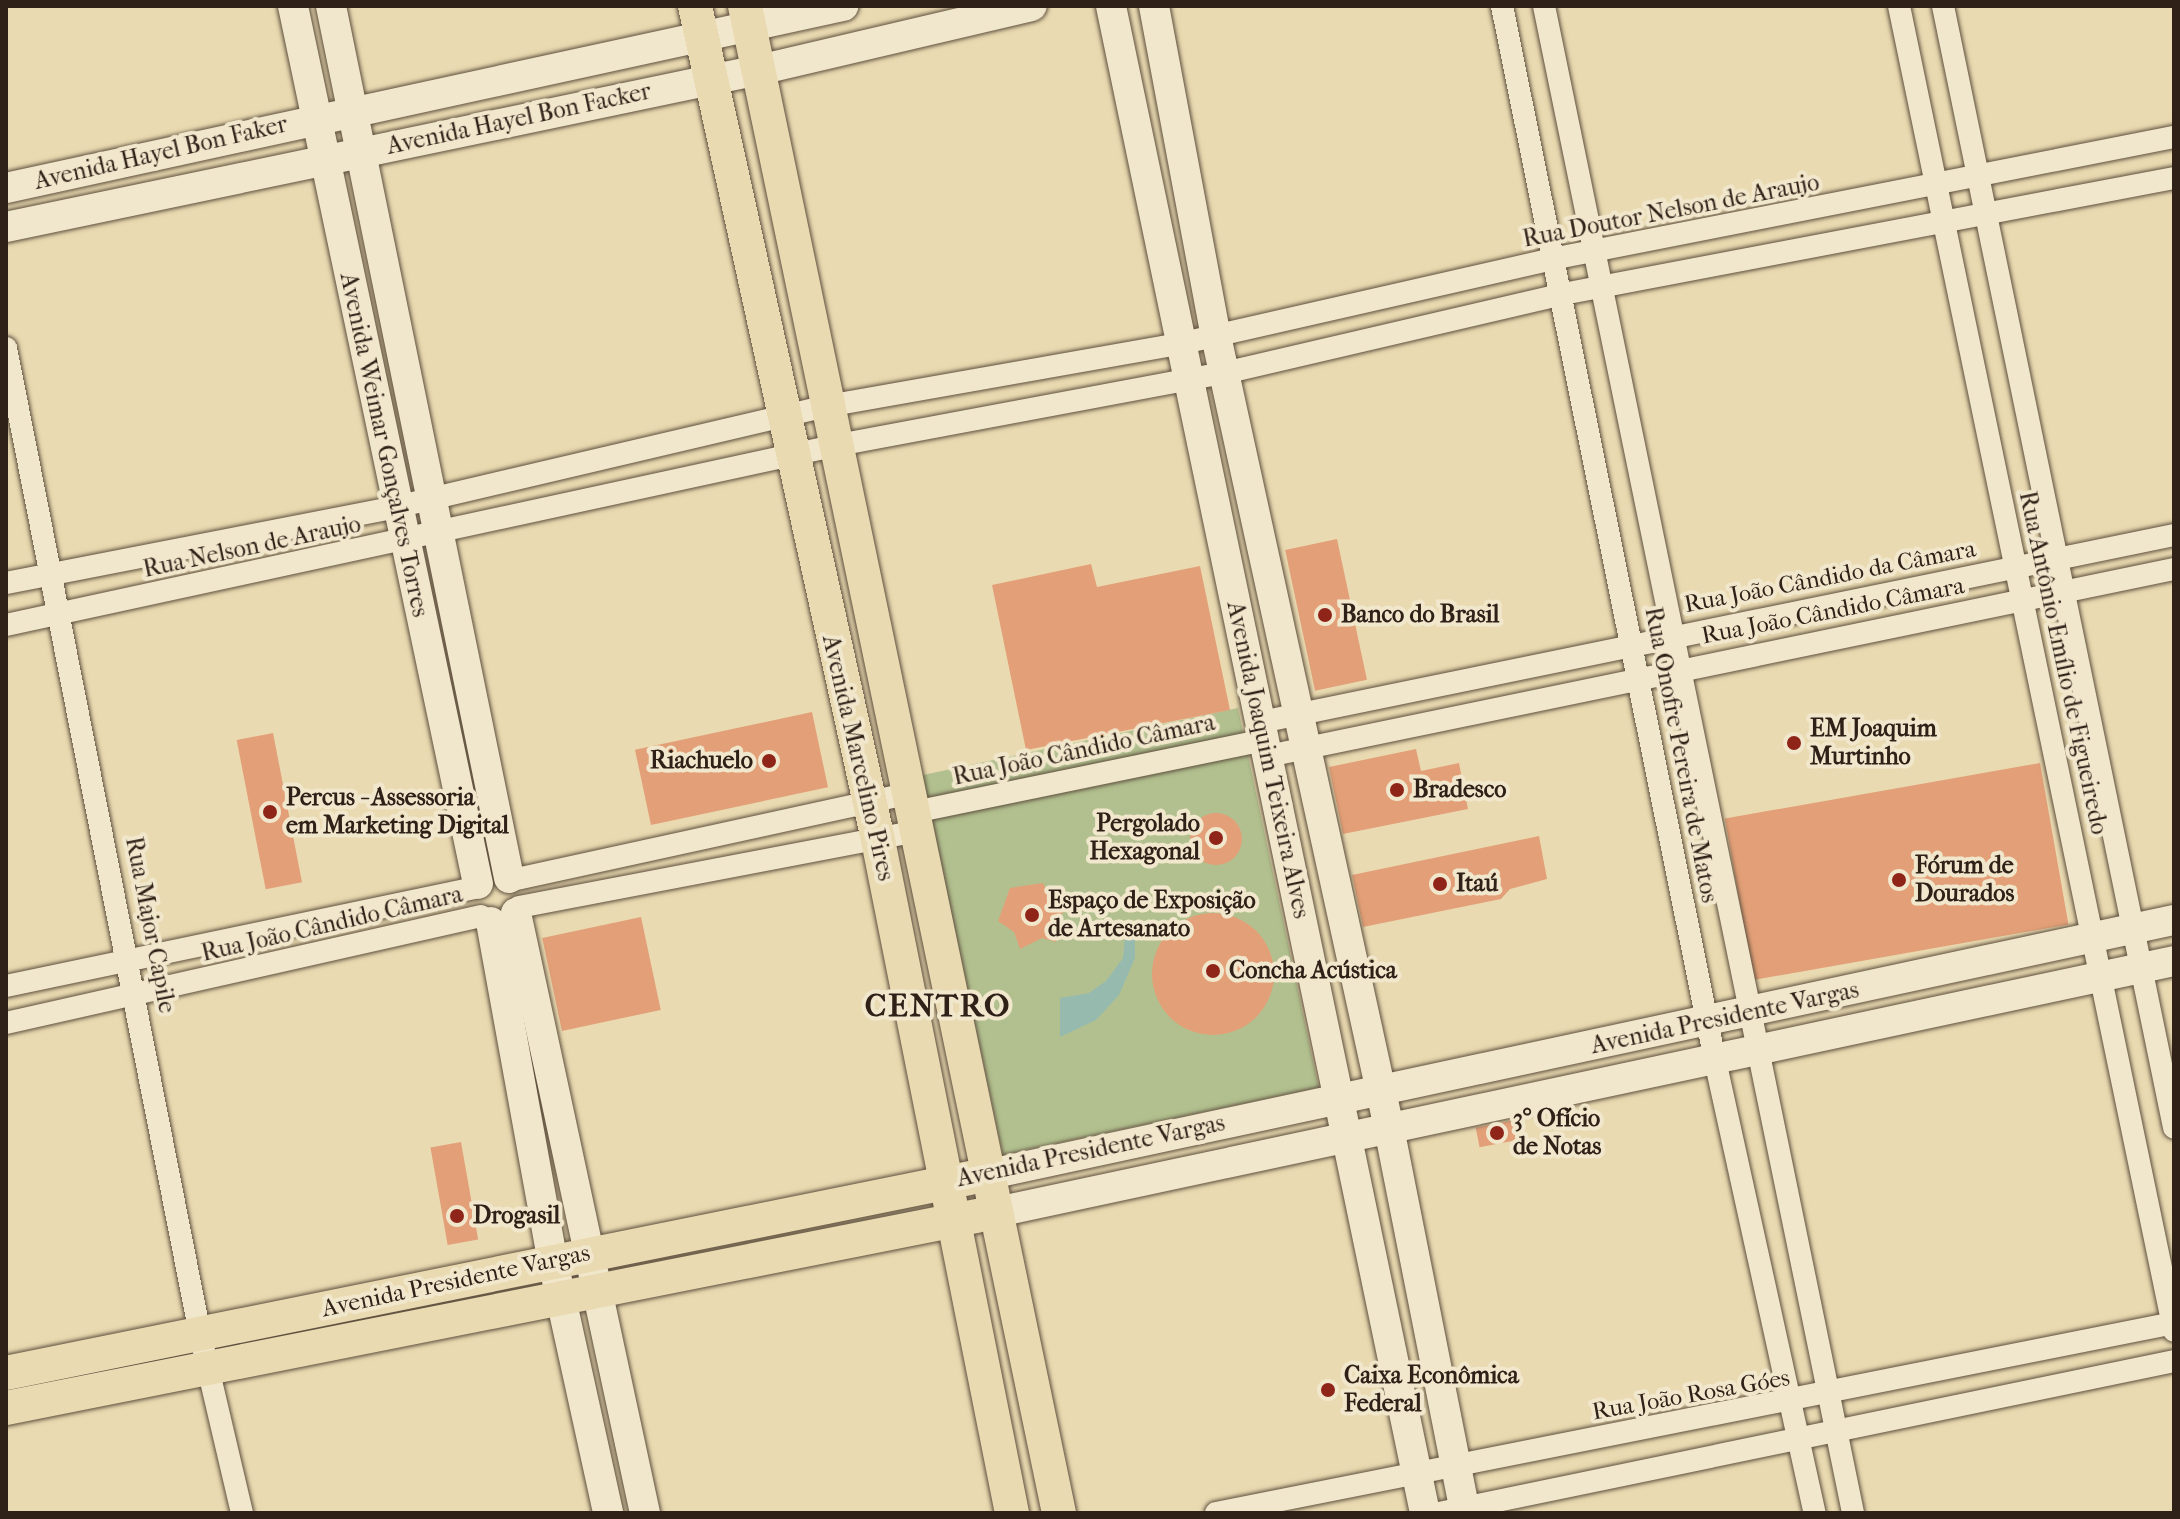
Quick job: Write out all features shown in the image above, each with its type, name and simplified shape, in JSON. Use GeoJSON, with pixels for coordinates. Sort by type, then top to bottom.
{"type":"FeatureCollection","features":[{"type":"Feature","properties":{"kind":"main road","name":"Avenida Weimar Gonçalves Torres"},"geometry":{"type":"LineString","coordinates":[[293,6],[396,507],[588,1254],[645,1513]]}},
{"type":"Feature","properties":{"kind":"main road","name":"Avenida Weimar Gonçalves Torres"},"geometry":{"type":"LineString","coordinates":[[331,6],[443,534],[553,1262],[608,1513]]}},
{"type":"Feature","properties":{"kind":"main road","name":"Avenida Hayel Bon Facker"},"geometry":{"type":"LineString","coordinates":[[317,117],[698,22],[843,6]]}},
{"type":"Feature","properties":{"kind":"main road","name":"Avenida Hayel Bon Facker"},"geometry":{"type":"LineString","coordinates":[[6,227],[759,70],[1032,6]]}},
{"type":"Feature","properties":{"kind":"main road","name":"Avenida Joaquim Teixeira Alves"},"geometry":{"type":"LineString","coordinates":[[1111,6],[1186,381],[1265,740],[1425,1513]]}},
{"type":"Feature","properties":{"kind":"main road","name":"Avenida Joaquim Teixeira Alves"},"geometry":{"type":"LineString","coordinates":[[1154,6],[1216,336],[1303,749],[1389,1128],[1454,1464],[1456,1511]]}},
{"type":"Feature","properties":{"kind":"main road","name":"Avenida Marcelino Pires"},"geometry":{"type":"LineString","coordinates":[[747,16],[1059,1513]]}},
{"type":"Feature","properties":{"kind":"main road","name":"Avenida Marcelino Pires"},"geometry":{"type":"LineString","coordinates":[[698,22],[790,456],[878,840],[1012,1513]]}},
{"type":"Feature","properties":{"kind":"main road","name":"Avenida Hayel Bon Faker"},"geometry":{"type":"LineString","coordinates":[[6,188],[317,117]]}},
{"type":"Feature","properties":{"kind":"main road","name":"Avenida Presidente Vargas"},"geometry":{"type":"LineString","coordinates":[[6,1408],[205,1349],[588,1254],[990,1174],[1378,1087],[1708,1023],[2174,920]]}},
{"type":"Feature","properties":{"kind":"main road","name":"Avenida Presidente Vargas"},"geometry":{"type":"LineString","coordinates":[[6,1373],[205,1349],[562,1295],[954,1221],[1757,1053],[2174,961]]}},
{"type":"Feature","properties":{"kind":"main road"},"geometry":{"type":"LineString","coordinates":[[758,1220],[764,1256]]}},
{"type":"Feature","properties":{"kind":"street","name":"Rua Onofre Pereira de Matos"},"geometry":{"type":"LineString","coordinates":[[1502,6],[1557,258],[1715,1060],[1815,1513]]}},
{"type":"Feature","properties":{"kind":"street","name":"Rua Onofre Pereira de Matos"},"geometry":{"type":"LineString","coordinates":[[1544,6],[1853,1513]]}},
{"type":"Feature","properties":{"kind":"street","name":"Rua Antônio Emílio de Figueiredo"},"geometry":{"type":"LineString","coordinates":[[1899,6],[2026,598],[2174,1326]]}},
{"type":"Feature","properties":{"kind":"street","name":"Rua Antônio Emílio de Figueiredo"},"geometry":{"type":"LineString","coordinates":[[1943,6],[2052,559],[2134,929],[2174,1127]]}},
{"type":"Feature","properties":{"kind":"street","name":"Rua Doutor Nelson de Araujo"},"geometry":{"type":"LineString","coordinates":[[827,406],[1179,344],[1557,258],[2174,137]]}},
{"type":"Feature","properties":{"kind":"street"},"geometry":{"type":"LineString","coordinates":[[1186,381],[1563,294],[1946,226],[2174,178]]}},
{"type":"Feature","properties":{"kind":"street","name":"Rua Major Capile"},"geometry":{"type":"LineString","coordinates":[[6,348],[131,959],[205,1349],[242,1513]]}},
{"type":"Feature","properties":{"kind":"street","name":"Rua Nelson de Araujo"},"geometry":{"type":"LineString","coordinates":[[6,625],[443,534],[838,445],[1186,381]]}},
{"type":"Feature","properties":{"kind":"street","name":"Rua Nelson de Araujo"},"geometry":{"type":"LineString","coordinates":[[6,583],[435,499],[827,406]]}},
{"type":"Feature","properties":{"kind":"street","name":"Rua João Cândido da Câmara"},"geometry":{"type":"LineString","coordinates":[[1265,740],[1298,715],[1673,633],[2174,535]]}},
{"type":"Feature","properties":{"kind":"street","name":"Rua João Cândido Câmara"},"geometry":{"type":"LineString","coordinates":[[6,1023],[137,995],[869,802],[914,812],[1265,740],[1303,749],[2059,589],[2174,569]]}},
{"type":"Feature","properties":{"kind":"street","name":"Rua João Cândido Câmara"},"geometry":{"type":"LineString","coordinates":[[498,899],[878,840],[914,812]]}},
{"type":"Feature","properties":{"kind":"street"},"geometry":{"type":"LineString","coordinates":[[6,986],[131,959],[498,899]]}},
{"type":"Feature","properties":{"kind":"street","name":"Rua João Rosa Góes"},"geometry":{"type":"LineString","coordinates":[[1216,1513],[1416,1471],[1792,1403],[2174,1326]]}},
{"type":"Feature","properties":{"kind":"street"},"geometry":{"type":"LineString","coordinates":[[1456,1511],[2174,1361]]}},
{"type":"Feature","properties":{"kind":"green space"},"geometry":{"type":"Polygon","coordinates":[[[1238,708],[1319,1088],[1003,1155],[922,775],[1238,708]]]}},
{"type":"Feature","properties":{"kind":"water"},"geometry":{"type":"Polygon","coordinates":[[[1135,923],[1135,958],[1119,995],[1096,1020],[1060,1037],[1060,998],[1089,993],[1106,981],[1123,958],[1126,925],[1135,923]]]}},
{"type":"Feature","properties":{"kind":"building","name":"Banco do Brasil"},"geometry":{"type":"Polygon","coordinates":[[[1337,539],[1367,680],[1315,691],[1285,550],[1337,539]]]}},
{"type":"Feature","properties":{"kind":"building"},"geometry":{"type":"Polygon","coordinates":[[[1091,564],[1097,587],[1200,566],[1230,710],[1026,750],[992,585],[1091,564]]]}},
{"type":"Feature","properties":{"kind":"building"},"geometry":{"type":"Polygon","coordinates":[[[812,712],[828,787],[651,825],[635,750],[812,712]]]}},
{"type":"Feature","properties":{"kind":"building","name":"Percus - Assessoria em Marketing Digital"},"geometry":{"type":"Polygon","coordinates":[[[273,733],[302,882],[266,889],[237,740],[273,733]]]}},
{"type":"Feature","properties":{"kind":"building","name":"Bradesco"},"geometry":{"type":"Polygon","coordinates":[[[1416,749],[1421,771],[1459,763],[1468,809],[1343,834],[1329,767],[1416,749]]]}},
{"type":"Feature","properties":{"kind":"building","name":"Fórum de Dourados"},"geometry":{"type":"Polygon","coordinates":[[[2040,763],[2068,925],[1753,980],[1725,819],[2040,763]]]}},
{"type":"Feature","properties":{"kind":"building","name":"Pergolado Hexagonal"},"geometry":{"type":"Polygon","coordinates":[[[1216,813],[1235,820],[1242,839],[1235,858],[1216,865],[1197,858],[1190,839],[1197,820],[1216,813]]]}},
{"type":"Feature","properties":{"kind":"building","name":"Itaú"},"geometry":{"type":"Polygon","coordinates":[[[1539,836],[1547,879],[1510,889],[1501,899],[1363,927],[1352,875],[1539,836]]]}},
{"type":"Feature","properties":{"kind":"building","name":"Espaço de Exposição de Artesanato"},"geometry":{"type":"Polygon","coordinates":[[[1043,883],[1050,897],[1068,908],[1054,921],[1056,942],[1042,938],[1020,949],[1014,932],[998,921],[1010,888],[1043,883]]]}},
{"type":"Feature","properties":{"kind":"building","name":"Concha Acústica"},"geometry":{"type":"Polygon","coordinates":[[[1213,913],[1236,917],[1256,931],[1270,951],[1274,974],[1270,997],[1256,1017],[1236,1031],[1213,1035],[1190,1031],[1170,1017],[1156,997],[1152,974],[1156,951],[1170,931],[1190,917],[1213,913]]]}},
{"type":"Feature","properties":{"kind":"building"},"geometry":{"type":"Polygon","coordinates":[[[641,917],[661,1010],[562,1031],[542,938],[641,917]]]}},
{"type":"Feature","properties":{"kind":"building","name":"3° Ofício de Notas"},"geometry":{"type":"Polygon","coordinates":[[[1515,1120],[1519,1140],[1480,1147],[1476,1128],[1515,1120]]]}},
{"type":"Feature","properties":{"kind":"building","name":"Drogasil"},"geometry":{"type":"Polygon","coordinates":[[[461,1142],[478,1239],[448,1245],[430,1147],[461,1142]]]}},
{"type":"Feature","properties":{"kind":"place","name":"Banco do Brasil"},"geometry":{"type":"Point","coordinates":[1325,615]}},
{"type":"Feature","properties":{"kind":"place","name":"EM Joaquim Murtinho"},"geometry":{"type":"Point","coordinates":[1794,743]}},
{"type":"Feature","properties":{"kind":"place","name":"Riachuelo"},"geometry":{"type":"Point","coordinates":[769,761]}},
{"type":"Feature","properties":{"kind":"place","name":"Bradesco"},"geometry":{"type":"Point","coordinates":[1397,790]}},
{"type":"Feature","properties":{"kind":"place","name":"Percus - Assessoria em Marketing Digital"},"geometry":{"type":"Point","coordinates":[270,812]}},
{"type":"Feature","properties":{"kind":"place","name":"Pergolado Hexagonal"},"geometry":{"type":"Point","coordinates":[1216,838]}},
{"type":"Feature","properties":{"kind":"place","name":"Fórum de Dourados"},"geometry":{"type":"Point","coordinates":[1899,880]}},
{"type":"Feature","properties":{"kind":"place","name":"Itaú"},"geometry":{"type":"Point","coordinates":[1440,884]}},
{"type":"Feature","properties":{"kind":"place","name":"Espaço de Exposição de Artesanato"},"geometry":{"type":"Point","coordinates":[1032,915]}},
{"type":"Feature","properties":{"kind":"place","name":"Concha Acústica"},"geometry":{"type":"Point","coordinates":[1213,971]}},
{"type":"Feature","properties":{"kind":"place","name":"3° Ofício de Notas"},"geometry":{"type":"Point","coordinates":[1497,1133]}},
{"type":"Feature","properties":{"kind":"place","name":"Drogasil"},"geometry":{"type":"Point","coordinates":[457,1216]}},
{"type":"Feature","properties":{"kind":"place","name":"Caixa Econômica Federal"},"geometry":{"type":"Point","coordinates":[1328,1390]}},
{"type":"Feature","properties":{"kind":"district","name":"CENTRO"},"geometry":{"type":"Point","coordinates":[938,1006]}}]}
